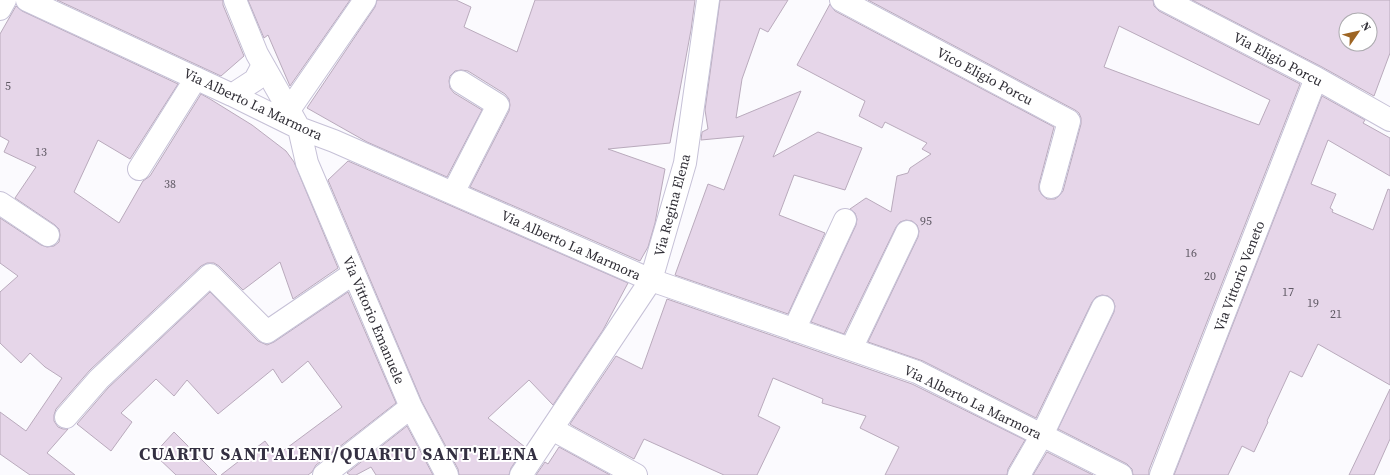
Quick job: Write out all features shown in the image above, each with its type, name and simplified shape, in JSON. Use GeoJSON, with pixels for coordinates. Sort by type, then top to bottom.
{"type":"FeatureCollection","features":[{"type":"Feature","properties":{"kind":"street"},"geometry":{"type":"LineString","coordinates":[[0,9],[5,0]]}},
{"type":"Feature","properties":{"kind":"street","name":"Via Alberto La Marmora"},"geometry":{"type":"LineString","coordinates":[[27,0],[232,95],[294,119],[334,141],[651,280],[917,372],[1122,475]]}},
{"type":"Feature","properties":{"kind":"street","name":"Via Vittorio Emanuele"},"geometry":{"type":"LineString","coordinates":[[235,0],[263,65],[294,119],[307,163],[411,407],[448,475]]}},
{"type":"Feature","properties":{"kind":"street"},"geometry":{"type":"LineString","coordinates":[[294,119],[365,0]]}},
{"type":"Feature","properties":{"kind":"street","name":"Via Regina Elena"},"geometry":{"type":"LineString","coordinates":[[521,475],[651,280],[685,163],[708,0]]}},
{"type":"Feature","properties":{"kind":"street","name":"Vico Eligio Porcu"},"geometry":{"type":"LineString","coordinates":[[841,0],[1068,121],[1051,187]]}},
{"type":"Feature","properties":{"kind":"street","name":"Via Eligio Porcu"},"geometry":{"type":"LineString","coordinates":[[1165,0],[1316,78],[1390,120]]}},
{"type":"Feature","properties":{"kind":"street"},"geometry":{"type":"LineString","coordinates":[[232,95],[255,80],[263,65]]}},
{"type":"Feature","properties":{"kind":"street"},"geometry":{"type":"LineString","coordinates":[[138,169],[196,78]]}},
{"type":"Feature","properties":{"kind":"street","name":"Via Vittorio Veneto"},"geometry":{"type":"LineString","coordinates":[[1162,475],[1316,78]]}},
{"type":"Feature","properties":{"kind":"street"},"geometry":{"type":"LineString","coordinates":[[453,193],[498,105],[461,82]]}},
{"type":"Feature","properties":{"kind":"street"},"geometry":{"type":"LineString","coordinates":[[307,163],[334,141]]}},
{"type":"Feature","properties":{"kind":"street"},"geometry":{"type":"LineString","coordinates":[[0,203],[48,235]]}},
{"type":"Feature","properties":{"kind":"street"},"geometry":{"type":"LineString","coordinates":[[794,330],[845,220]]}},
{"type":"Feature","properties":{"kind":"street"},"geometry":{"type":"LineString","coordinates":[[851,349],[907,232]]}},
{"type":"Feature","properties":{"kind":"street"},"geometry":{"type":"LineString","coordinates":[[66,417],[99,379],[210,275],[267,332],[354,273]]}},
{"type":"Feature","properties":{"kind":"street"},"geometry":{"type":"LineString","coordinates":[[1019,475],[1042,435],[1103,307]]}},
{"type":"Feature","properties":{"kind":"street"},"geometry":{"type":"LineString","coordinates":[[324,475],[411,407]]}},
{"type":"Feature","properties":{"kind":"street"},"geometry":{"type":"LineString","coordinates":[[552,429],[636,475]]}},
{"type":"Feature","properties":{"kind":"building"},"geometry":{"type":"Polygon","coordinates":[[[57,0],[223,0],[223,5],[244,56],[221,76],[57,0]]]}},
{"type":"Feature","properties":{"kind":"building"},"geometry":{"type":"Polygon","coordinates":[[[248,0],[350,0],[290,86],[268,35],[264,38],[248,0]]]}},
{"type":"Feature","properties":{"kind":"building"},"geometry":{"type":"Polygon","coordinates":[[[377,0],[456,0],[471,7],[464,27],[517,52],[535,0],[695,0],[691,30],[670,143],[608,149],[665,169],[655,223],[648,247],[640,261],[470,187],[509,111],[510,105],[509,99],[505,94],[468,71],[455,71],[450,76],[450,88],[454,93],[482,110],[447,177],[367,142],[307,108],[375,7],[377,0]]]}},
{"type":"Feature","properties":{"kind":"building"},"geometry":{"type":"Polygon","coordinates":[[[720,0],[788,0],[768,32],[760,28],[742,79],[736,118],[801,91],[773,157],[818,132],[862,148],[845,190],[794,175],[779,215],[825,233],[788,314],[675,275],[708,184],[724,190],[744,136],[701,140],[702,132],[708,129],[705,110],[720,0]]]}},
{"type":"Feature","properties":{"kind":"building"},"geometry":{"type":"Polygon","coordinates":[[[868,0],[1153,0],[1154,6],[1159,11],[1300,84],[1149,470],[1149,475],[1133,475],[1132,469],[1127,464],[1058,429],[1114,312],[1115,306],[1113,300],[1108,296],[1102,295],[1096,297],[1092,302],[1036,418],[923,361],[868,342],[918,237],[919,231],[917,225],[912,221],[906,220],[900,222],[896,227],[844,334],[811,322],[856,225],[857,219],[855,213],[850,209],[866,198],[891,212],[897,176],[908,173],[910,168],[931,154],[922,149],[927,143],[885,122],[882,128],[859,116],[865,101],[797,65],[830,4],[835,11],[1054,127],[1039,184],[1039,190],[1047,199],[1055,199],[1063,191],[1081,124],[1079,113],[868,0]],[[1119,26],[1104,67],[1259,125],[1270,100],[1119,26]]]}},
{"type":"Feature","properties":{"kind":"building"},"geometry":{"type":"Polygon","coordinates":[[[1192,0],[1390,0],[1390,53],[1374,96],[1322,67],[1192,0]]]}},
{"type":"Feature","properties":{"kind":"building"},"geometry":{"type":"Polygon","coordinates":[[[16,6],[22,11],[178,84],[130,159],[98,140],[74,192],[119,223],[143,181],[150,176],[201,94],[252,125],[286,151],[294,162],[338,268],[293,299],[280,262],[243,290],[219,266],[214,263],[207,263],[201,266],[90,370],[56,409],[54,421],[58,427],[68,429],[47,453],[75,475],[30,475],[0,454],[0,412],[26,431],[62,378],[45,367],[30,353],[21,363],[0,343],[0,292],[18,276],[0,263],[0,218],[41,245],[47,247],[54,246],[59,242],[60,235],[59,229],[55,225],[15,198],[36,167],[4,152],[9,141],[0,136],[0,34],[16,6]]]}},
{"type":"Feature","properties":{"kind":"building"},"geometry":{"type":"Polygon","coordinates":[[[1322,96],[1365,120],[1363,123],[1390,138],[1390,176],[1328,140],[1311,184],[1336,194],[1330,208],[1333,210],[1332,212],[1373,230],[1388,189],[1390,190],[1390,385],[1318,344],[1302,377],[1290,371],[1254,452],[1242,446],[1228,475],[1174,475],[1322,96]]]}},
{"type":"Feature","properties":{"kind":"building"},"geometry":{"type":"Polygon","coordinates":[[[348,161],[628,283],[603,330],[553,405],[529,380],[488,418],[525,447],[511,468],[509,475],[459,475],[458,469],[422,402],[328,180],[348,161]]]}},
{"type":"Feature","properties":{"kind":"building"},"geometry":{"type":"Polygon","coordinates":[[[210,292],[258,341],[267,345],[274,342],[348,292],[396,403],[316,465],[312,472],[308,475],[221,475],[265,441],[276,456],[342,407],[308,361],[282,383],[273,369],[218,414],[187,380],[174,396],[156,379],[121,413],[132,422],[111,451],[77,424],[108,388],[210,292]]]}},
{"type":"Feature","properties":{"kind":"building"},"geometry":{"type":"Polygon","coordinates":[[[667,299],[912,384],[1025,440],[1008,469],[1007,475],[885,475],[899,447],[860,428],[866,416],[822,403],[823,399],[773,378],[758,416],[780,427],[757,475],[724,475],[644,439],[634,459],[570,424],[616,356],[642,369],[667,299]]]}},
{"type":"Feature","properties":{"kind":"building"},"geometry":{"type":"Polygon","coordinates":[[[1390,389],[1390,439],[1374,475],[1349,475],[1390,389]]]}},
{"type":"Feature","properties":{"kind":"building"},"geometry":{"type":"Polygon","coordinates":[[[407,426],[433,475],[376,475],[371,467],[356,475],[350,475],[347,473],[407,426]]]}},
{"type":"Feature","properties":{"kind":"building"},"geometry":{"type":"Polygon","coordinates":[[[174,432],[217,475],[176,475],[154,454],[174,432]]]}},
{"type":"Feature","properties":{"kind":"building"},"geometry":{"type":"Polygon","coordinates":[[[559,447],[610,475],[536,475],[545,462],[548,464],[559,447]]]}},
{"type":"Feature","properties":{"kind":"building"},"geometry":{"type":"Polygon","coordinates":[[[1047,452],[1093,475],[1033,475],[1047,452]]]}},
{"type":"Feature","properties":{"kind":"district","name":"CUARTU SANT'ALENI/QUARTU SANT'ELENA"},"geometry":{"type":"Point","coordinates":[339,454]}}]}
